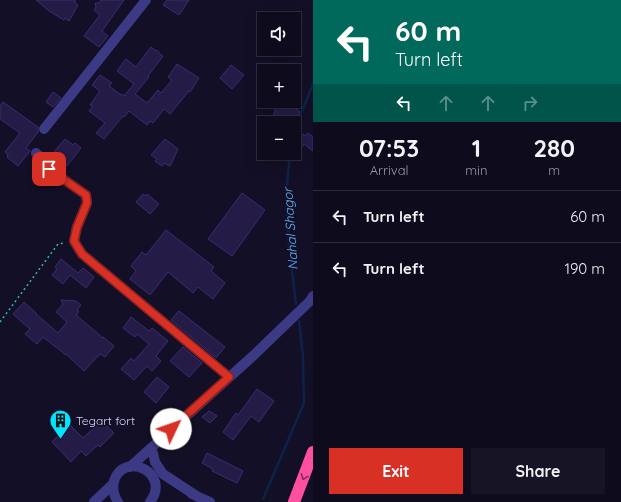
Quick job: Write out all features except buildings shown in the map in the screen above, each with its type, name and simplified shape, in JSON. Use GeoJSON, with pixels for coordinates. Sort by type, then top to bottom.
{"type":"FeatureCollection","features":[{"type":"Feature","properties":{"kind":"highway"},"geometry":{"type":"LineString","coordinates":[[286,502],[296,498],[313,452]]}},
{"type":"Feature","properties":{"kind":"street"},"geometry":{"type":"LineString","coordinates":[[44,129],[146,0]]}},
{"type":"Feature","properties":{"kind":"street"},"geometry":{"type":"LineString","coordinates":[[36,153],[43,159],[49,169],[86,195],[87,203],[77,227],[74,241],[82,254],[229,377]]}},
{"type":"Feature","properties":{"kind":"street"},"geometry":{"type":"LineString","coordinates":[[130,467],[282,328],[310,301],[313,296]]}},
{"type":"Feature","properties":{"kind":"street"},"geometry":{"type":"LineString","coordinates":[[146,470],[159,440]]}},
{"type":"Feature","properties":{"kind":"street"},"geometry":{"type":"LineString","coordinates":[[154,453],[155,462],[163,474],[198,497]]}},
{"type":"Feature","properties":{"kind":"street"},"geometry":{"type":"LineString","coordinates":[[118,502],[113,491],[113,484],[120,472],[130,467],[140,467],[151,474],[155,481],[156,488],[153,502]]}},
{"type":"Feature","properties":{"kind":"street"},"geometry":{"type":"LineString","coordinates":[[153,478],[210,502]]}},
{"type":"Feature","properties":{"kind":"street"},"geometry":{"type":"LineString","coordinates":[[94,502],[113,484]]}},
{"type":"Feature","properties":{"kind":"path"},"geometry":{"type":"LineString","coordinates":[[0,322],[58,244],[74,241]]}},
{"type":"Feature","properties":{"kind":"waterway","name":"Nahal Shagor"},"geometry":{"type":"LineString","coordinates":[[300,116],[313,84]]}},
{"type":"Feature","properties":{"kind":"waterway","name":"Nahal Shagor"},"geometry":{"type":"LineString","coordinates":[[289,160],[286,196],[289,246],[296,304]]}},
{"type":"Feature","properties":{"kind":"waterway","name":"Nahal Shagor"},"geometry":{"type":"LineString","coordinates":[[263,499],[304,403],[303,356],[299,321]]}},
{"type":"Feature","properties":{"kind":"place","name":"Tegart fort"},"geometry":{"type":"Point","coordinates":[60,440]}},
{"type":"Feature","properties":{"kind":"route"},"geometry":{"type":"LineString","coordinates":[[49,169],[86,195],[87,203],[77,227],[74,241],[82,254],[229,377],[171,429]]}}]}
